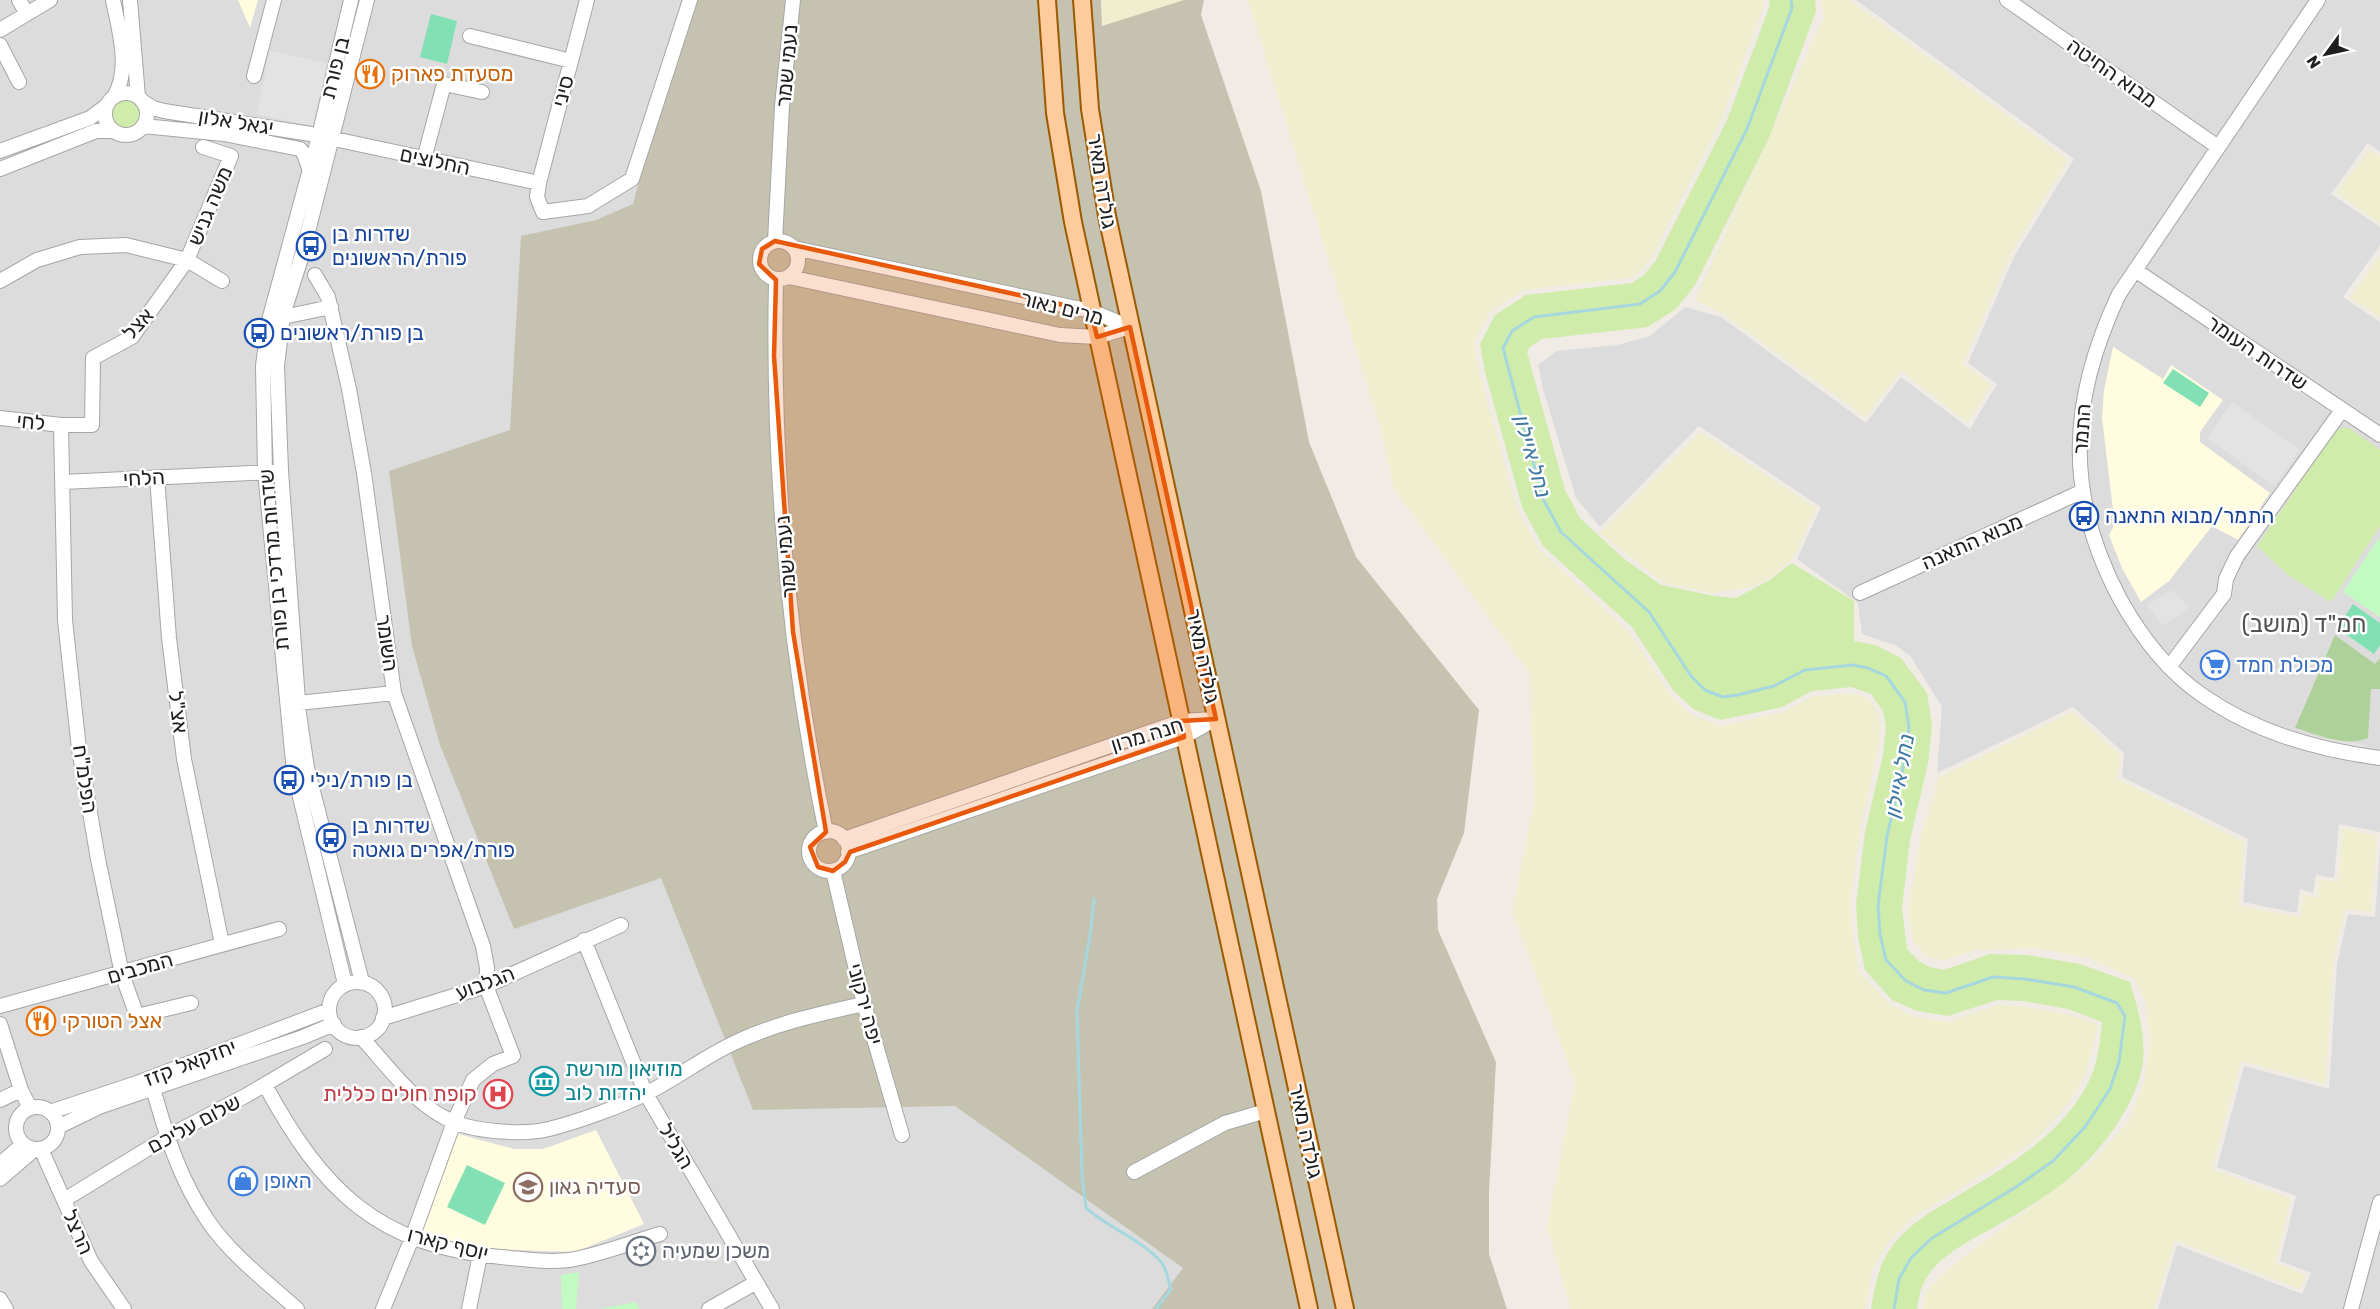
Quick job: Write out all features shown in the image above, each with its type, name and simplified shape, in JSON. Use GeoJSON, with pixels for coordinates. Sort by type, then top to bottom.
{"type":"FeatureCollection","features":[{"type":"Feature","properties":{"kind":"main road","name":"גולדה מאיר"},"geometry":{"type":"LineString","coordinates":[[1047,0],[1051,69],[1061,154],[1091,311],[1309,1309]]}},
{"type":"Feature","properties":{"kind":"main road","name":"גולדה מאיר"},"geometry":{"type":"LineString","coordinates":[[1082,0],[1086,66],[1099,170],[1130,327],[1345,1309]]}},
{"type":"Feature","properties":{"kind":"street"},"geometry":{"type":"LineString","coordinates":[[20,0],[27,14]]}},
{"type":"Feature","properties":{"kind":"street"},"geometry":{"type":"LineString","coordinates":[[0,30],[50,0]]}},
{"type":"Feature","properties":{"kind":"street"},"geometry":{"type":"LineString","coordinates":[[113,0],[123,64],[121,85],[110,102],[106,122],[113,131]]}},
{"type":"Feature","properties":{"kind":"street"},"geometry":{"type":"LineString","coordinates":[[0,169],[96,130],[133,134],[143,126],[147,113],[140,99],[130,0]]}},
{"type":"Feature","properties":{"kind":"street"},"geometry":{"type":"LineString","coordinates":[[254,76],[273,0]]}},
{"type":"Feature","properties":{"kind":"street","name":"בן פורת"},"geometry":{"type":"LineString","coordinates":[[325,138],[351,0]]}},
{"type":"Feature","properties":{"kind":"street"},"geometry":{"type":"LineString","coordinates":[[325,138],[367,0]]}},
{"type":"Feature","properties":{"kind":"street","name":"סיני"},"geometry":{"type":"LineString","coordinates":[[539,183],[587,0]]}},
{"type":"Feature","properties":{"kind":"street"},"geometry":{"type":"LineString","coordinates":[[539,183],[537,197],[543,212],[588,206],[632,179],[690,0]]}},
{"type":"Feature","properties":{"kind":"street","name":"נעמי שמר"},"geometry":{"type":"LineString","coordinates":[[775,241],[782,106],[793,0]]}},
{"type":"Feature","properties":{"kind":"street","name":"מבוא החיטה"},"geometry":{"type":"LineString","coordinates":[[2007,0],[2218,147]]}},
{"type":"Feature","properties":{"kind":"street","name":"התמר"},"geometry":{"type":"LineString","coordinates":[[2318,0],[2119,294],[2106,321],[2088,378],[2079,442],[2083,491],[2090,528],[2115,588],[2141,632],[2169,667],[2202,695],[2259,726],[2319,747],[2380,758]]}},
{"type":"Feature","properties":{"kind":"street"},"geometry":{"type":"LineString","coordinates":[[470,36],[571,62]]}},
{"type":"Feature","properties":{"kind":"street"},"geometry":{"type":"LineString","coordinates":[[0,45],[19,82]]}},
{"type":"Feature","properties":{"kind":"street"},"geometry":{"type":"LineString","coordinates":[[424,159],[444,84],[482,92]]}},
{"type":"Feature","properties":{"kind":"street"},"geometry":{"type":"LineString","coordinates":[[0,151],[90,118],[126,93],[140,99]]}},
{"type":"Feature","properties":{"kind":"street","name":"יגאל אלון"},"geometry":{"type":"LineString","coordinates":[[140,99],[157,109],[325,138]]}},
{"type":"Feature","properties":{"kind":"street","name":"משה גניש"},"geometry":{"type":"LineString","coordinates":[[219,119],[227,155]]}},
{"type":"Feature","properties":{"kind":"street","name":"יגאל אלון"},"geometry":{"type":"LineString","coordinates":[[143,126],[224,134],[300,149],[304,153],[309,168]]}},
{"type":"Feature","properties":{"kind":"street","name":"החלוצים"},"geometry":{"type":"LineString","coordinates":[[325,138],[539,183]]}},
{"type":"Feature","properties":{"kind":"street","name":"שדרות מרדכי בן פורת"},"geometry":{"type":"LineString","coordinates":[[325,138],[309,168],[268,324],[263,366],[265,472],[294,772],[345,984]]}},
{"type":"Feature","properties":{"kind":"street","name":"שדרות מרדכי בן פורת"},"geometry":{"type":"LineString","coordinates":[[325,138],[302,255],[283,317],[277,366],[281,471],[298,703],[307,768],[362,982]]}},
{"type":"Feature","properties":{"kind":"street","name":"משה גניש"},"geometry":{"type":"LineString","coordinates":[[188,260],[231,156],[203,147]]}},
{"type":"Feature","properties":{"kind":"street"},"geometry":{"type":"LineString","coordinates":[[775,241],[783,241],[794,248],[798,264],[783,278],[768,277],[759,264],[762,249],[775,241]]}},
{"type":"Feature","properties":{"kind":"street"},"geometry":{"type":"LineString","coordinates":[[0,281],[38,260],[80,247],[126,245],[188,260],[222,281]]}},
{"type":"Feature","properties":{"kind":"street","name":"מרים נאור"},"geometry":{"type":"LineString","coordinates":[[794,248],[1091,311],[1130,327]]}},
{"type":"Feature","properties":{"kind":"street","name":"אצל"},"geometry":{"type":"LineString","coordinates":[[61,425],[92,424],[93,358],[132,337],[188,260]]}},
{"type":"Feature","properties":{"kind":"street","name":"שדרות העומר"},"geometry":{"type":"LineString","coordinates":[[2135,270],[2380,435]]}},
{"type":"Feature","properties":{"kind":"street","name":"השומר"},"geometry":{"type":"LineString","coordinates":[[315,275],[331,307],[349,389],[364,473],[394,693],[483,946],[487,968],[486,986]]}},
{"type":"Feature","properties":{"kind":"street","name":"נעמי שמר"},"geometry":{"type":"LineString","coordinates":[[783,278],[774,356],[783,534],[805,721],[826,832]]}},
{"type":"Feature","properties":{"kind":"street","name":"מרים נאור"},"geometry":{"type":"LineString","coordinates":[[783,278],[1060,335],[1097,337],[1130,327]]}},
{"type":"Feature","properties":{"kind":"street"},"geometry":{"type":"LineString","coordinates":[[283,317],[331,307]]}},
{"type":"Feature","properties":{"kind":"street"},"geometry":{"type":"LineString","coordinates":[[2169,667],[2224,594],[2226,579],[2237,556],[2342,410]]}},
{"type":"Feature","properties":{"kind":"street","name":"לחי"},"geometry":{"type":"LineString","coordinates":[[0,418],[61,425]]}},
{"type":"Feature","properties":{"kind":"street"},"geometry":{"type":"LineString","coordinates":[[61,425],[63,482]]}},
{"type":"Feature","properties":{"kind":"street","name":"הלחי"},"geometry":{"type":"LineString","coordinates":[[63,482],[281,471]]}},
{"type":"Feature","properties":{"kind":"street","name":"אצ\"ל"},"geometry":{"type":"LineString","coordinates":[[157,477],[169,638],[184,759],[222,944]]}},
{"type":"Feature","properties":{"kind":"street","name":"הפלמ\"ח"},"geometry":{"type":"LineString","coordinates":[[63,482],[65,620],[79,749],[98,859],[122,974],[136,1016],[191,1003]]}},
{"type":"Feature","properties":{"kind":"street","name":"מבוא התאנה"},"geometry":{"type":"LineString","coordinates":[[1860,593],[2083,491]]}},
{"type":"Feature","properties":{"kind":"street"},"geometry":{"type":"LineString","coordinates":[[298,703],[394,693]]}},
{"type":"Feature","properties":{"kind":"street","name":"חנה מרון"},"geometry":{"type":"LineString","coordinates":[[846,845],[1216,719]]}},
{"type":"Feature","properties":{"kind":"street"},"geometry":{"type":"LineString","coordinates":[[826,832],[833,832],[846,845],[845,862],[832,871],[818,867],[810,854],[813,840],[826,832]]}},
{"type":"Feature","properties":{"kind":"street","name":"יפה ירקוני"},"geometry":{"type":"LineString","coordinates":[[832,871],[864,1004],[902,1136]]}},
{"type":"Feature","properties":{"kind":"street","name":"הגלבוע"},"geometry":{"type":"LineString","coordinates":[[383,1018],[486,986],[621,925]]}},
{"type":"Feature","properties":{"kind":"street","name":"המכבים"},"geometry":{"type":"LineString","coordinates":[[0,1006],[279,929]]}},
{"type":"Feature","properties":{"kind":"street","name":"הגליל"},"geometry":{"type":"LineString","coordinates":[[584,940],[646,1094],[772,1309]]}},
{"type":"Feature","properties":{"kind":"street"},"geometry":{"type":"LineString","coordinates":[[362,982],[370,985],[381,996],[384,1004],[383,1018],[377,1029],[361,1037],[345,1035],[334,1024],[329,1010],[333,995],[345,984],[362,982]]}},
{"type":"Feature","properties":{"kind":"street"},"geometry":{"type":"LineString","coordinates":[[383,1309],[412,1238],[454,1122],[473,1080],[493,1064],[513,1056],[486,986]]}},
{"type":"Feature","properties":{"kind":"street"},"geometry":{"type":"LineString","coordinates":[[361,1037],[402,1083],[425,1104],[454,1122],[479,1128],[512,1131],[547,1130],[646,1094],[733,1044],[782,1023],[864,1004]]}},
{"type":"Feature","properties":{"kind":"street","name":"יחזקאל קזז"},"geometry":{"type":"LineString","coordinates":[[50,1112],[137,1083],[329,1010]]}},
{"type":"Feature","properties":{"kind":"street"},"geometry":{"type":"LineString","coordinates":[[0,1024],[21,1090],[30,1108]]}},
{"type":"Feature","properties":{"kind":"street","name":"יחזקאל קזז"},"geometry":{"type":"LineString","coordinates":[[58,1127],[99,1107],[293,1041],[334,1024]]}},
{"type":"Feature","properties":{"kind":"street","name":"שלום עליכם"},"geometry":{"type":"LineString","coordinates":[[64,1200],[166,1137],[265,1085],[325,1049]]}},
{"type":"Feature","properties":{"kind":"street","name":"יוסף קארו"},"geometry":{"type":"LineString","coordinates":[[265,1085],[286,1124],[315,1165],[348,1199],[374,1220],[412,1238],[480,1256],[540,1262],[570,1260],[660,1234]]}},
{"type":"Feature","properties":{"kind":"street"},"geometry":{"type":"LineString","coordinates":[[153,1088],[166,1137],[180,1171],[208,1222],[237,1254],[297,1309]]}},
{"type":"Feature","properties":{"kind":"street"},"geometry":{"type":"LineString","coordinates":[[0,1100],[21,1090]]}},
{"type":"Feature","properties":{"kind":"street"},"geometry":{"type":"LineString","coordinates":[[0,1164],[33,1147],[51,1143],[58,1127],[50,1112],[44,1108],[30,1108],[23,1112],[16,1124],[18,1138],[33,1147]]}},
{"type":"Feature","properties":{"kind":"street"},"geometry":{"type":"LineString","coordinates":[[1134,1172],[1225,1123],[1266,1111]]}},
{"type":"Feature","properties":{"kind":"street"},"geometry":{"type":"LineString","coordinates":[[0,1179],[33,1147]]}},
{"type":"Feature","properties":{"kind":"street","name":"הרצל"},"geometry":{"type":"LineString","coordinates":[[33,1147],[64,1200],[91,1261],[124,1309]]}},
{"type":"Feature","properties":{"kind":"street"},"geometry":{"type":"LineString","coordinates":[[2351,1309],[2380,1202]]}},
{"type":"Feature","properties":{"kind":"street"},"geometry":{"type":"LineString","coordinates":[[469,1309],[480,1256]]}},
{"type":"Feature","properties":{"kind":"street"},"geometry":{"type":"LineString","coordinates":[[709,1309],[755,1283]]}},
{"type":"Feature","properties":{"kind":"street"},"geometry":{"type":"LineString","coordinates":[[0,1299],[6,1309]]}},
{"type":"Feature","properties":{"kind":"highlighted area"},"geometry":{"type":"Polygon","coordinates":[[[775,241],[1091,311],[1097,337],[1130,327],[1216,719],[1181,721],[1184,737],[850,852],[845,862],[833,871],[818,867],[810,847],[826,832],[793,632],[774,356],[776,280],[759,264],[762,249],[775,241]]]}},
{"type":"Feature","properties":{"kind":"shaded area"},"geometry":{"type":"Polygon","coordinates":[[[0,0],[1096,0],[1370,1309],[0,1309],[0,0]]]}},
{"type":"Feature","properties":{"kind":"shaded area"},"geometry":{"type":"Polygon","coordinates":[[[238,0],[258,0],[250,28],[238,0]]]}},
{"type":"Feature","properties":{"kind":"shaded area"},"geometry":{"type":"Polygon","coordinates":[[[685,0],[1204,0],[1201,15],[1261,191],[1309,442],[1356,557],[1479,710],[1464,833],[1437,899],[1438,930],[1496,1062],[1489,1193],[1489,1254],[1507,1309],[1152,1309],[1183,1268],[955,1106],[753,1110],[661,878],[514,929],[440,745],[412,646],[389,471],[510,430],[521,236],[596,220],[633,204],[685,0]]]}},
{"type":"Feature","properties":{"kind":"shaded area","name":"חמ\"ד (מושב)"},"geometry":{"type":"Polygon","coordinates":[[[1856,0],[2380,0],[2380,152],[2368,143],[2331,194],[2380,227],[2380,245],[2343,297],[2380,322],[2380,832],[2339,824],[2334,878],[2316,875],[2313,893],[2300,889],[2297,913],[2243,902],[2248,839],[2122,777],[2124,753],[2073,707],[1937,773],[1942,707],[1911,657],[1897,646],[1862,634],[1858,603],[1797,559],[1821,507],[1699,426],[1600,527],[1576,498],[1538,365],[1557,351],[1617,345],[1650,336],[1685,307],[1721,317],[1866,423],[1901,377],[1970,429],[1997,384],[1968,363],[2015,255],[2074,159],[1856,0]]]}},
{"type":"Feature","properties":{"kind":"shaded area"},"geometry":{"type":"Polygon","coordinates":[[[270,51],[327,63],[313,126],[257,114],[270,51]]]}},
{"type":"Feature","properties":{"kind":"shaded area"},"geometry":{"type":"Polygon","coordinates":[[[2113,347],[2163,379],[2171,365],[2223,400],[2200,432],[2200,442],[2270,493],[2238,540],[2212,526],[2169,581],[2141,602],[2122,568],[2109,535],[2113,528],[2114,518],[2102,418],[2104,390],[2113,347]]]}},
{"type":"Feature","properties":{"kind":"shaded area"},"geometry":{"type":"Polygon","coordinates":[[[2232,402],[2300,450],[2274,486],[2207,438],[2232,402]]]}},
{"type":"Feature","properties":{"kind":"shaded area"},"geometry":{"type":"Polygon","coordinates":[[[2171,590],[2190,607],[2163,626],[2147,605],[2171,590]]]}},
{"type":"Feature","properties":{"kind":"shaded area"},"geometry":{"type":"Polygon","coordinates":[[[2295,731],[2366,745],[2364,752],[2292,736],[2295,731]]]}},
{"type":"Feature","properties":{"kind":"shaded area"},"geometry":{"type":"Polygon","coordinates":[[[2380,848],[2380,1309],[2158,1309],[2177,1245],[2302,1294],[2311,1273],[2280,1261],[2296,1196],[2217,1167],[2244,1066],[2329,1089],[2337,964],[2348,914],[2375,917],[2380,848]]]}},
{"type":"Feature","properties":{"kind":"shaded area","name":"סעדיה גאון"},"geometry":{"type":"Polygon","coordinates":[[[596,1130],[644,1224],[575,1252],[483,1249],[410,1231],[455,1133],[514,1149],[543,1149],[596,1130]]]}},
{"type":"Feature","properties":{"kind":"green space"},"geometry":{"type":"Polygon","coordinates":[[[1101,0],[1184,0],[1102,26],[1101,0]]]}},
{"type":"Feature","properties":{"kind":"green space"},"geometry":{"type":"Polygon","coordinates":[[[1248,0],[1764,0],[1722,118],[1652,257],[1641,270],[1630,278],[1524,290],[1491,311],[1474,343],[1480,374],[1517,509],[1539,549],[1628,631],[1669,693],[1690,714],[1720,726],[1784,712],[1814,696],[1851,693],[1868,698],[1878,713],[1881,727],[1860,831],[1850,905],[1853,938],[1860,973],[1889,1004],[1915,1017],[1948,1022],[1998,1005],[2022,1006],[2067,1014],[2096,1023],[2098,1026],[2085,1077],[2063,1110],[2035,1140],[1915,1216],[1889,1241],[1873,1269],[1865,1309],[1571,1309],[1547,1226],[1575,1082],[1512,911],[1534,803],[1530,674],[1394,489],[1380,427],[1248,0]]]}},
{"type":"Feature","properties":{"kind":"green space"},"geometry":{"type":"Polygon","coordinates":[[[1769,0],[1815,0],[1816,11],[1769,138],[1695,285],[1676,309],[1648,327],[1542,339],[1530,347],[1527,352],[1565,490],[1580,518],[1623,558],[1661,585],[1736,598],[1770,580],[1792,563],[1854,601],[1854,641],[1875,645],[1901,658],[1927,693],[1932,726],[1928,763],[1910,840],[1902,907],[1907,949],[1920,962],[1944,970],[1990,954],[2027,955],[2080,964],[2130,982],[2141,1024],[2142,1067],[2132,1098],[2114,1129],[2079,1170],[2059,1186],[2034,1204],[1955,1250],[1935,1266],[1921,1289],[1917,1309],[1871,1309],[1878,1276],[1893,1245],[1899,1237],[1929,1213],[2031,1148],[2065,1117],[2093,1072],[2102,1022],[2068,1009],[2023,1001],[1997,1000],[1948,1016],[1917,1011],[1892,1000],[1865,970],[1858,937],[1856,905],[1865,832],[1883,755],[1886,727],[1883,711],[1871,694],[1851,687],[1812,691],[1782,707],[1720,720],[1693,709],[1673,690],[1632,627],[1543,546],[1522,507],[1485,372],[1480,344],[1495,315],[1526,295],[1632,283],[1645,274],[1656,260],[1727,120],[1770,5],[1769,0]]]}},
{"type":"Feature","properties":{"kind":"green space"},"geometry":{"type":"Polygon","coordinates":[[[1820,0],[1849,0],[2068,160],[2011,253],[1963,364],[1991,385],[1968,423],[1901,371],[1866,417],[1723,314],[1695,300],[1824,17],[1820,0]]]}},
{"type":"Feature","properties":{"kind":"green space"},"geometry":{"type":"Polygon","coordinates":[[[431,14],[457,21],[447,64],[420,57],[431,14]]]}},
{"type":"Feature","properties":{"kind":"green space"},"geometry":{"type":"Polygon","coordinates":[[[126,97],[138,102],[143,114],[138,126],[126,131],[114,126],[109,114],[114,102],[126,97]]]}},
{"type":"Feature","properties":{"kind":"green space"},"geometry":{"type":"Polygon","coordinates":[[[2369,149],[2380,157],[2380,224],[2337,193],[2369,149]]]}},
{"type":"Feature","properties":{"kind":"green space"},"geometry":{"type":"Polygon","coordinates":[[[2380,255],[2380,317],[2350,298],[2380,255]]]}},
{"type":"Feature","properties":{"kind":"green space"},"geometry":{"type":"Polygon","coordinates":[[[2173,369],[2209,393],[2200,407],[2163,383],[2173,369]]]}},
{"type":"Feature","properties":{"kind":"green space"},"geometry":{"type":"Polygon","coordinates":[[[2342,428],[2349,428],[2380,450],[2380,526],[2331,602],[2288,575],[2257,546],[2335,432],[2342,428]]]}},
{"type":"Feature","properties":{"kind":"green space"},"geometry":{"type":"Polygon","coordinates":[[[1700,432],[1816,508],[1792,560],[1769,579],[1752,587],[1712,593],[1664,583],[1600,533],[1700,432]]]}},
{"type":"Feature","properties":{"kind":"green space"},"geometry":{"type":"Polygon","coordinates":[[[2378,539],[2380,541],[2380,617],[2343,592],[2378,539]]]}},
{"type":"Feature","properties":{"kind":"green space"},"geometry":{"type":"Polygon","coordinates":[[[2353,604],[2380,623],[2380,645],[2374,654],[2337,628],[2353,604]]]}},
{"type":"Feature","properties":{"kind":"green space"},"geometry":{"type":"Polygon","coordinates":[[[2335,635],[2375,664],[2380,658],[2380,689],[2371,689],[2368,738],[2359,741],[2341,741],[2295,728],[2335,635]]]}},
{"type":"Feature","properties":{"kind":"green space"},"geometry":{"type":"Polygon","coordinates":[[[2072,712],[2120,755],[2117,779],[2244,842],[2239,906],[2300,917],[2303,894],[2317,898],[2319,879],[2338,882],[2343,828],[2377,836],[2371,912],[2345,909],[2333,963],[2325,1084],[2241,1061],[2212,1169],[2291,1199],[2275,1263],[2306,1275],[2299,1289],[2175,1240],[2154,1309],[1923,1309],[1926,1291],[1949,1268],[2092,1162],[2129,1120],[2144,1082],[2150,1044],[2146,1004],[2135,979],[2089,958],[2035,948],[1975,950],[1942,961],[1926,956],[1913,941],[1908,912],[1921,836],[1939,777],[2072,712]]]}},
{"type":"Feature","properties":{"kind":"green space"},"geometry":{"type":"Polygon","coordinates":[[[467,1165],[505,1183],[485,1225],[447,1207],[467,1165]]]}},
{"type":"Feature","properties":{"kind":"green space"},"geometry":{"type":"Polygon","coordinates":[[[579,1272],[576,1309],[562,1309],[561,1275],[579,1272]]]}},
{"type":"Feature","properties":{"kind":"green space"},"geometry":{"type":"Polygon","coordinates":[[[635,1302],[640,1309],[600,1309],[635,1302]]]}},
{"type":"Feature","properties":{"kind":"waterway","name":"נחל איילון"},"geometry":{"type":"LineString","coordinates":[[1791,0],[1792,8],[1747,129],[1675,272],[1660,291],[1640,304],[1534,317],[1512,331],[1503,348],[1543,499],[1561,532],[1649,612],[1691,676],[1705,690],[1723,697],[1738,695],[1774,686],[1805,670],[1853,665],[1868,668],[1886,676],[1905,702],[1909,727],[1905,759],[1887,836],[1878,906],[1880,934],[1886,960],[1906,981],[1924,990],[1946,993],[1993,977],[2025,979],[2074,987],[2117,1003],[2125,1016],[2119,1062],[2110,1089],[2085,1127],[2053,1161],[2016,1187],[1932,1238],[1911,1258],[1899,1279],[1894,1309]]}},
{"type":"Feature","properties":{"kind":"waterway"},"geometry":{"type":"LineString","coordinates":[[1094,899],[1077,1011],[1082,1175],[1086,1208],[1144,1247],[1163,1265],[1171,1289],[1156,1309]]}},
{"type":"Feature","properties":{"kind":"place","name":"מסעדת פארוק"},"geometry":{"type":"Point","coordinates":[370,74]}},
{"type":"Feature","properties":{"kind":"place","name":"שדרות בן פורת/הראשונים"},"geometry":{"type":"Point","coordinates":[311,246]}},
{"type":"Feature","properties":{"kind":"place","name":"בן פורת/ראשונים"},"geometry":{"type":"Point","coordinates":[259,333]}},
{"type":"Feature","properties":{"kind":"place","name":"התמר/מבוא התאנה"},"geometry":{"type":"Point","coordinates":[2084,516]}},
{"type":"Feature","properties":{"kind":"place","name":"מכולת חמד"},"geometry":{"type":"Point","coordinates":[2215,665]}},
{"type":"Feature","properties":{"kind":"place","name":"בן פורת/נילי"},"geometry":{"type":"Point","coordinates":[289,780]}},
{"type":"Feature","properties":{"kind":"place","name":"שדרות בן פורת/אפרים גואטה"},"geometry":{"type":"Point","coordinates":[331,838]}},
{"type":"Feature","properties":{"kind":"place","name":"אצל הטורקי"},"geometry":{"type":"Point","coordinates":[41,1021]}},
{"type":"Feature","properties":{"kind":"place","name":"מוזיאון מורשת יהדות לוב"},"geometry":{"type":"Point","coordinates":[544,1081]}},
{"type":"Feature","properties":{"kind":"place","name":"קופת חולים כללית"},"geometry":{"type":"Point","coordinates":[498,1094]}},
{"type":"Feature","properties":{"kind":"place","name":"האופן"},"geometry":{"type":"Point","coordinates":[243,1181]}},
{"type":"Feature","properties":{"kind":"place","name":"סעדיה גאון"},"geometry":{"type":"Point","coordinates":[528,1187]}},
{"type":"Feature","properties":{"kind":"place","name":"משכן שמעיה"},"geometry":{"type":"Point","coordinates":[641,1251]}},
{"type":"Feature","properties":{"kind":"district","name":"חמ\"ד (מושב)"},"geometry":{"type":"Point","coordinates":[2304,624]}}]}
